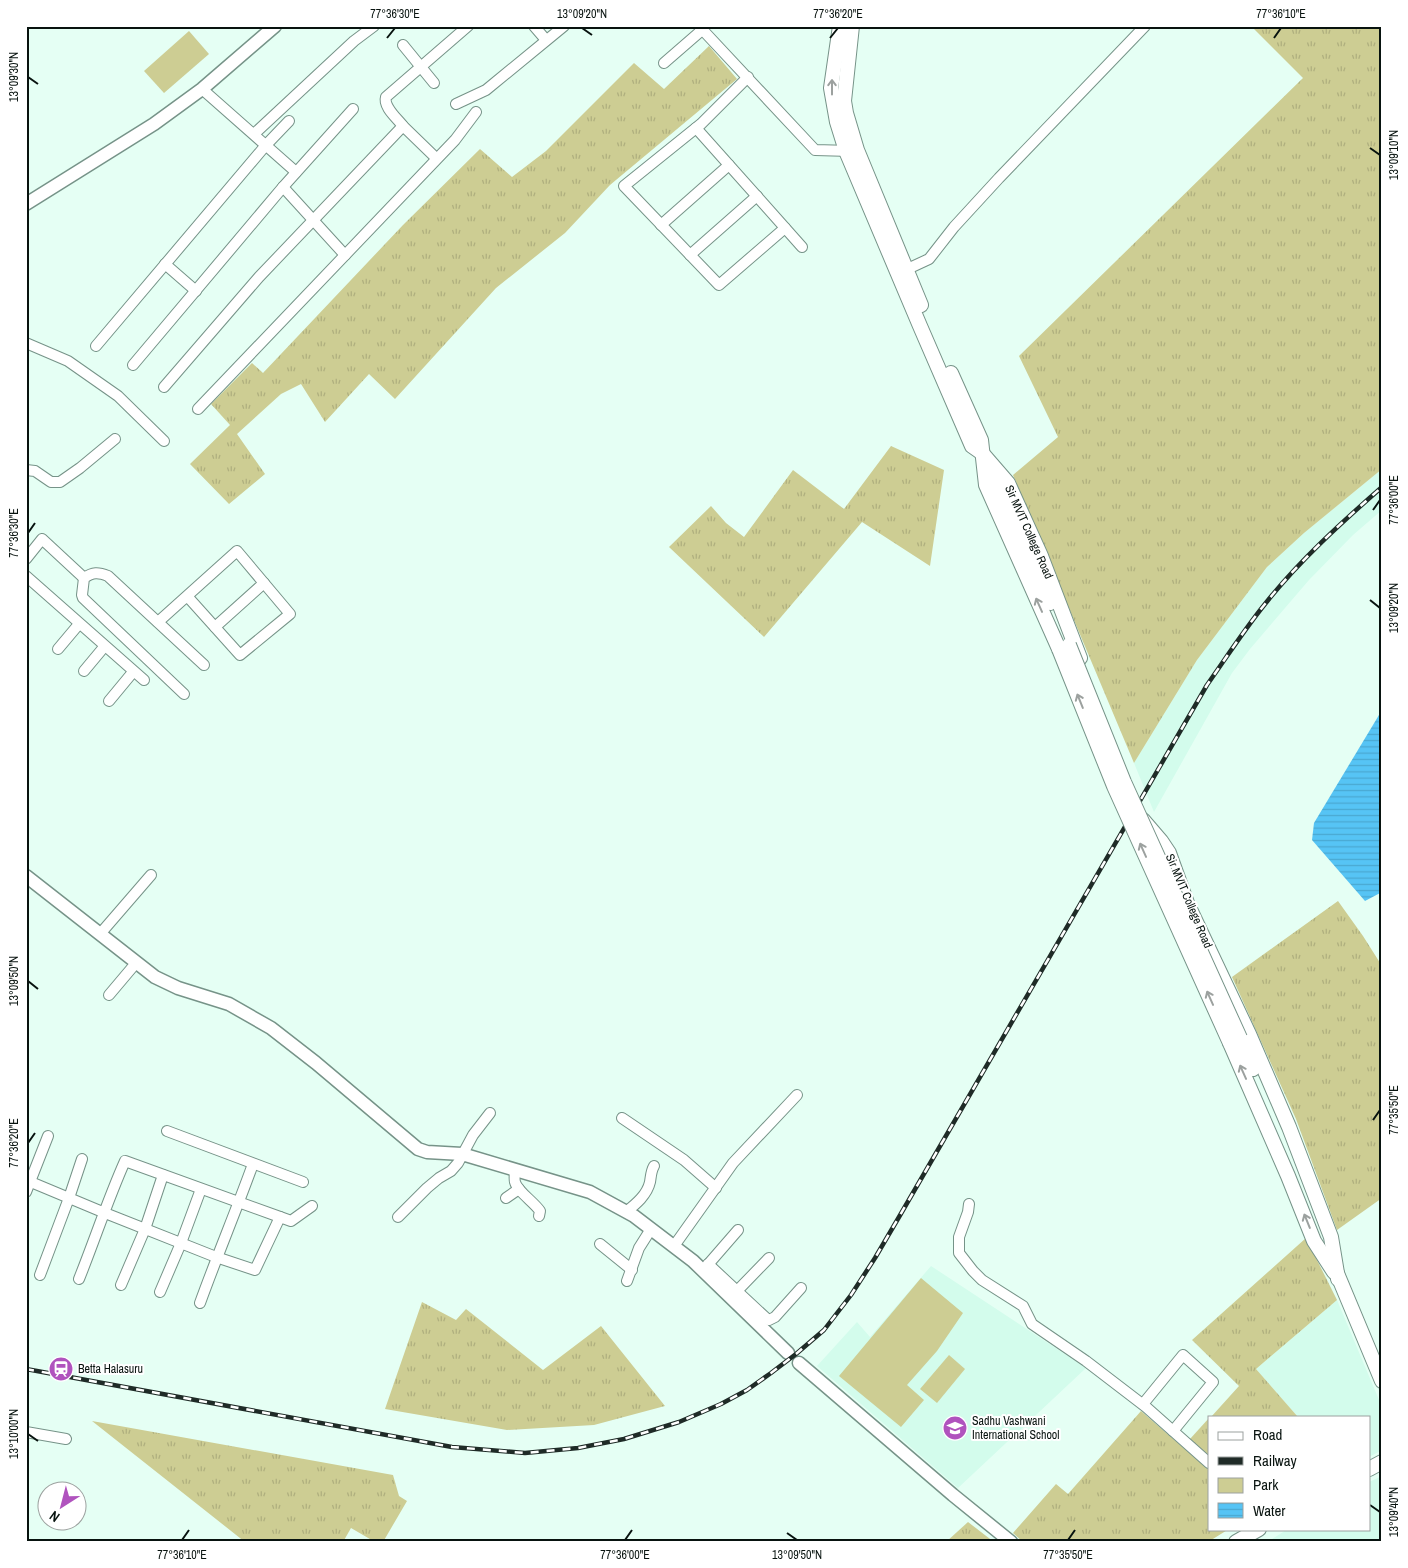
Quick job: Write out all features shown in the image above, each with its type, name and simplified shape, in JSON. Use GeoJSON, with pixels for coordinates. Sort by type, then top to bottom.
{"type":"FeatureCollection","features":[{"type":"Feature","properties":{"kind":"main road","name":"Sir MVIT College Road"},"geometry":{"type":"LineString","coordinates":[[840,26],[831,88],[837,122],[851,150],[902,271],[928,323],[981,440],[986,485],[1064,647],[1114,786],[1235,1041],[1314,1240],[1338,1279],[1382,1381]]}},
{"type":"Feature","properties":{"kind":"main road","name":"Sir MVIT College Road"},"geometry":{"type":"LineString","coordinates":[[851,150],[844,101],[852,26]]}},
{"type":"Feature","properties":{"kind":"main road","name":"Sir MVIT College Road"},"geometry":{"type":"LineString","coordinates":[[982,453],[1008,483],[1041,556],[1143,822],[1162,840],[1169,853],[1187,904],[1252,1043],[1289,1128],[1331,1237],[1338,1279]]}},
{"type":"Feature","properties":{"kind":"main road"},"geometry":{"type":"LineString","coordinates":[[1370,1468],[1382,1462]]}},
{"type":"Feature","properties":{"kind":"main road"},"geometry":{"type":"LineString","coordinates":[[1236,1542],[1257,1530]]}},
{"type":"Feature","properties":{"kind":"street"},"geometry":{"type":"LineString","coordinates":[[26,204],[154,124],[202,89],[275,26]]}},
{"type":"Feature","properties":{"kind":"street"},"geometry":{"type":"LineString","coordinates":[[254,134],[354,41],[374,26]]}},
{"type":"Feature","properties":{"kind":"street"},"geometry":{"type":"LineString","coordinates":[[436,158],[403,126],[384,100],[468,26]]}},
{"type":"Feature","properties":{"kind":"street"},"geometry":{"type":"LineString","coordinates":[[534,26],[546,40]]}},
{"type":"Feature","properties":{"kind":"street"},"geometry":{"type":"LineString","coordinates":[[456,104],[486,90],[564,26]]}},
{"type":"Feature","properties":{"kind":"street"},"geometry":{"type":"LineString","coordinates":[[902,271],[929,259],[954,227],[999,178],[1145,26]]}},
{"type":"Feature","properties":{"kind":"street"},"geometry":{"type":"LineString","coordinates":[[664,63],[700,28],[815,150],[851,150]]}},
{"type":"Feature","properties":{"kind":"street"},"geometry":{"type":"LineString","coordinates":[[404,45],[434,83]]}},
{"type":"Feature","properties":{"kind":"street"},"geometry":{"type":"LineString","coordinates":[[748,77],[696,128],[624,186],[719,285],[785,228]]}},
{"type":"Feature","properties":{"kind":"street"},"geometry":{"type":"LineString","coordinates":[[202,89],[296,172]]}},
{"type":"Feature","properties":{"kind":"street"},"geometry":{"type":"LineString","coordinates":[[133,366],[283,187],[353,109]]}},
{"type":"Feature","properties":{"kind":"street"},"geometry":{"type":"LineString","coordinates":[[198,409],[455,140],[476,112]]}},
{"type":"Feature","properties":{"kind":"street"},"geometry":{"type":"LineString","coordinates":[[96,346],[266,145],[289,122]]}},
{"type":"Feature","properties":{"kind":"street"},"geometry":{"type":"LineString","coordinates":[[164,387],[258,278],[403,126]]}},
{"type":"Feature","properties":{"kind":"street"},"geometry":{"type":"LineString","coordinates":[[696,128],[802,247]]}},
{"type":"Feature","properties":{"kind":"street"},"geometry":{"type":"LineString","coordinates":[[661,225],[729,165]]}},
{"type":"Feature","properties":{"kind":"street"},"geometry":{"type":"LineString","coordinates":[[283,187],[345,255]]}},
{"type":"Feature","properties":{"kind":"street"},"geometry":{"type":"LineString","coordinates":[[690,255],[757,196]]}},
{"type":"Feature","properties":{"kind":"street"},"geometry":{"type":"LineString","coordinates":[[165,264],[196,291]]}},
{"type":"Feature","properties":{"kind":"street"},"geometry":{"type":"LineString","coordinates":[[26,343],[68,361],[118,396],[164,441]]}},
{"type":"Feature","properties":{"kind":"street"},"geometry":{"type":"LineString","coordinates":[[26,470],[36,471],[50,482],[60,482],[80,468],[115,438]]}},
{"type":"Feature","properties":{"kind":"street"},"geometry":{"type":"LineString","coordinates":[[26,559],[42,539],[84,578]]}},
{"type":"Feature","properties":{"kind":"street"},"geometry":{"type":"LineString","coordinates":[[158,622],[236,551],[290,614],[240,655],[187,596]]}},
{"type":"Feature","properties":{"kind":"street"},"geometry":{"type":"LineString","coordinates":[[184,694],[83,598],[84,578],[91,573],[99,572],[108,576],[204,665]]}},
{"type":"Feature","properties":{"kind":"street"},"geometry":{"type":"LineString","coordinates":[[26,576],[104,647],[144,680]]}},
{"type":"Feature","properties":{"kind":"street"},"geometry":{"type":"LineString","coordinates":[[215,627],[264,583]]}},
{"type":"Feature","properties":{"kind":"street"},"geometry":{"type":"LineString","coordinates":[[58,649],[79,624]]}},
{"type":"Feature","properties":{"kind":"street"},"geometry":{"type":"LineString","coordinates":[[84,671],[104,647]]}},
{"type":"Feature","properties":{"kind":"street"},"geometry":{"type":"LineString","coordinates":[[109,701],[134,672]]}},
{"type":"Feature","properties":{"kind":"street"},"geometry":{"type":"LineString","coordinates":[[100,934],[151,874]]}},
{"type":"Feature","properties":{"kind":"street"},"geometry":{"type":"LineString","coordinates":[[26,876],[155,977],[178,988],[229,1004],[270,1028],[316,1063],[418,1148],[427,1152],[462,1154],[590,1192],[626,1212],[651,1229],[737,1292],[769,1320],[775,1317],[801,1288]]}},
{"type":"Feature","properties":{"kind":"street"},"geometry":{"type":"LineString","coordinates":[[109,994],[136,963]]}},
{"type":"Feature","properties":{"kind":"street"},"geometry":{"type":"LineString","coordinates":[[674,1246],[733,1163],[797,1094]]}},
{"type":"Feature","properties":{"kind":"street"},"geometry":{"type":"LineString","coordinates":[[398,1217],[438,1178],[451,1171],[458,1163],[479,1125],[490,1113]]}},
{"type":"Feature","properties":{"kind":"street"},"geometry":{"type":"LineString","coordinates":[[622,1118],[684,1160],[716,1188]]}},
{"type":"Feature","properties":{"kind":"street"},"geometry":{"type":"LineString","coordinates":[[167,1131],[303,1182]]}},
{"type":"Feature","properties":{"kind":"street"},"geometry":{"type":"LineString","coordinates":[[26,1192],[28,1181],[48,1136]]}},
{"type":"Feature","properties":{"kind":"street"},"geometry":{"type":"LineString","coordinates":[[40,1275],[82,1159]]}},
{"type":"Feature","properties":{"kind":"street"},"geometry":{"type":"LineString","coordinates":[[80,1279],[125,1161],[291,1221],[312,1206]]}},
{"type":"Feature","properties":{"kind":"street"},"geometry":{"type":"LineString","coordinates":[[200,1303],[253,1164]]}},
{"type":"Feature","properties":{"kind":"street"},"geometry":{"type":"LineString","coordinates":[[626,1212],[637,1203],[648,1189],[651,1170],[654,1166]]}},
{"type":"Feature","properties":{"kind":"street"},"geometry":{"type":"LineString","coordinates":[[515,1170],[515,1183],[535,1204],[540,1211],[539,1216]]}},
{"type":"Feature","properties":{"kind":"street"},"geometry":{"type":"LineString","coordinates":[[121,1285],[145,1229],[164,1175]]}},
{"type":"Feature","properties":{"kind":"street"},"geometry":{"type":"LineString","coordinates":[[28,1181],[216,1257],[255,1270],[280,1217]]}},
{"type":"Feature","properties":{"kind":"street"},"geometry":{"type":"LineString","coordinates":[[160,1292],[181,1243],[201,1188]]}},
{"type":"Feature","properties":{"kind":"street"},"geometry":{"type":"LineString","coordinates":[[506,1198],[519,1189]]}},
{"type":"Feature","properties":{"kind":"street"},"geometry":{"type":"LineString","coordinates":[[969,1204],[959,1237],[959,1253],[973,1271],[982,1280],[1022,1306],[1032,1324],[1086,1361],[1143,1404],[1208,1462]]}},
{"type":"Feature","properties":{"kind":"street"},"geometry":{"type":"LineString","coordinates":[[628,1280],[639,1248],[651,1229]]}},
{"type":"Feature","properties":{"kind":"street"},"geometry":{"type":"LineString","coordinates":[[705,1268],[738,1230]]}},
{"type":"Feature","properties":{"kind":"street"},"geometry":{"type":"LineString","coordinates":[[600,1244],[632,1270]]}},
{"type":"Feature","properties":{"kind":"street"},"geometry":{"type":"LineString","coordinates":[[737,1292],[770,1258]]}},
{"type":"Feature","properties":{"kind":"street"},"geometry":{"type":"LineString","coordinates":[[705,1268],[788,1353]]}},
{"type":"Feature","properties":{"kind":"street"},"geometry":{"type":"LineString","coordinates":[[1143,1404],[1183,1355],[1213,1382],[1173,1431]]}},
{"type":"Feature","properties":{"kind":"street"},"geometry":{"type":"LineString","coordinates":[[800,1363],[953,1495],[1011,1542]]}},
{"type":"Feature","properties":{"kind":"street"},"geometry":{"type":"LineString","coordinates":[[26,1432],[66,1439]]}},
{"type":"Feature","properties":{"kind":"shaded area"},"geometry":{"type":"Polygon","coordinates":[[[1382,469],[1382,510],[1353,535],[1309,580],[1250,649],[1232,673],[1154,812],[1134,763],[1197,660],[1267,567],[1304,533],[1382,469]]]}},
{"type":"Feature","properties":{"kind":"shaded area","name":"Sadhu Vashwani International School"},"geometry":{"type":"Polygon","coordinates":[[[931,1266],[1086,1368],[958,1488],[817,1366],[857,1322],[870,1337],[931,1266]]]}},
{"type":"Feature","properties":{"kind":"shaded area"},"geometry":{"type":"Polygon","coordinates":[[[1337,1300],[1382,1407],[1382,1450],[1370,1456],[1370,1416],[1297,1416],[1256,1369],[1337,1300]]]}},
{"type":"Feature","properties":{"kind":"shaded area"},"geometry":{"type":"Polygon","coordinates":[[[1382,1476],[1382,1542],[1267,1542],[1286,1530],[1370,1530],[1370,1482],[1382,1476]]]}},
{"type":"Feature","properties":{"kind":"green space"},"geometry":{"type":"Polygon","coordinates":[[[1251,26],[1382,26],[1382,469],[1304,533],[1267,567],[1197,660],[1134,763],[1013,475],[1058,437],[1019,356],[1303,78],[1251,26]]]}},
{"type":"Feature","properties":{"kind":"green space"},"geometry":{"type":"Polygon","coordinates":[[[189,31],[209,54],[164,93],[144,71],[189,31]]]}},
{"type":"Feature","properties":{"kind":"green space"},"geometry":{"type":"Polygon","coordinates":[[[709,46],[737,79],[610,185],[565,233],[496,288],[395,399],[369,374],[325,422],[301,384],[281,394],[237,434],[265,474],[229,504],[190,464],[230,425],[211,404],[252,363],[263,373],[403,225],[480,149],[512,177],[546,151],[634,63],[664,89],[709,46]]]}},
{"type":"Feature","properties":{"kind":"green space"},"geometry":{"type":"Polygon","coordinates":[[[891,446],[944,470],[930,566],[862,522],[764,637],[669,547],[711,506],[726,523],[744,537],[793,470],[844,509],[891,446]]]}},
{"type":"Feature","properties":{"kind":"green space"},"geometry":{"type":"Polygon","coordinates":[[[1338,901],[1382,966],[1382,1198],[1337,1230],[1296,1119],[1232,977],[1338,901]]]}},
{"type":"Feature","properties":{"kind":"green space"},"geometry":{"type":"Polygon","coordinates":[[[1306,1238],[1337,1300],[1256,1369],[1297,1416],[1212,1416],[1239,1386],[1192,1340],[1306,1238]]]}},
{"type":"Feature","properties":{"kind":"green space"},"geometry":{"type":"Polygon","coordinates":[[[921,1278],[963,1313],[937,1351],[907,1385],[924,1400],[901,1427],[839,1376],[921,1278]]]}},
{"type":"Feature","properties":{"kind":"green space"},"geometry":{"type":"Polygon","coordinates":[[[422,1302],[456,1320],[466,1309],[543,1370],[601,1326],[665,1406],[594,1425],[507,1430],[385,1409],[422,1302]]]}},
{"type":"Feature","properties":{"kind":"green space"},"geometry":{"type":"Polygon","coordinates":[[[949,1355],[965,1369],[937,1403],[920,1389],[949,1355]]]}},
{"type":"Feature","properties":{"kind":"green space"},"geometry":{"type":"Polygon","coordinates":[[[1141,1411],[1208,1469],[1208,1530],[1227,1530],[1208,1542],[1023,1542],[1013,1533],[1056,1484],[1068,1494],[1141,1411]]]}},
{"type":"Feature","properties":{"kind":"green space"},"geometry":{"type":"Polygon","coordinates":[[[1208,1419],[1208,1455],[1190,1439],[1208,1419]]]}},
{"type":"Feature","properties":{"kind":"green space"},"geometry":{"type":"Polygon","coordinates":[[[92,1421],[393,1475],[399,1496],[407,1501],[383,1542],[375,1542],[351,1528],[343,1542],[245,1542],[92,1421]]]}},
{"type":"Feature","properties":{"kind":"green space"},"geometry":{"type":"Polygon","coordinates":[[[968,1522],[994,1542],[946,1542],[968,1522]]]}},
{"type":"Feature","properties":{"kind":"water"},"geometry":{"type":"Polygon","coordinates":[[[1382,710],[1382,892],[1365,901],[1312,840],[1314,823],[1382,710]]]}},
{"type":"Feature","properties":{"kind":"railway"},"geometry":{"type":"LineString","coordinates":[[26,1369],[452,1447],[525,1453],[578,1448],[624,1439],[679,1422],[721,1404],[747,1390],[796,1354],[824,1330],[851,1295],[899,1217],[1207,685],[1278,588],[1321,543],[1382,487]]}},
{"type":"Feature","properties":{"kind":"place","name":"Betta Halasuru"},"geometry":{"type":"Point","coordinates":[61,1369]}},
{"type":"Feature","properties":{"kind":"place","name":"Sadhu Vashwani International School"},"geometry":{"type":"Point","coordinates":[955,1428]}}]}
